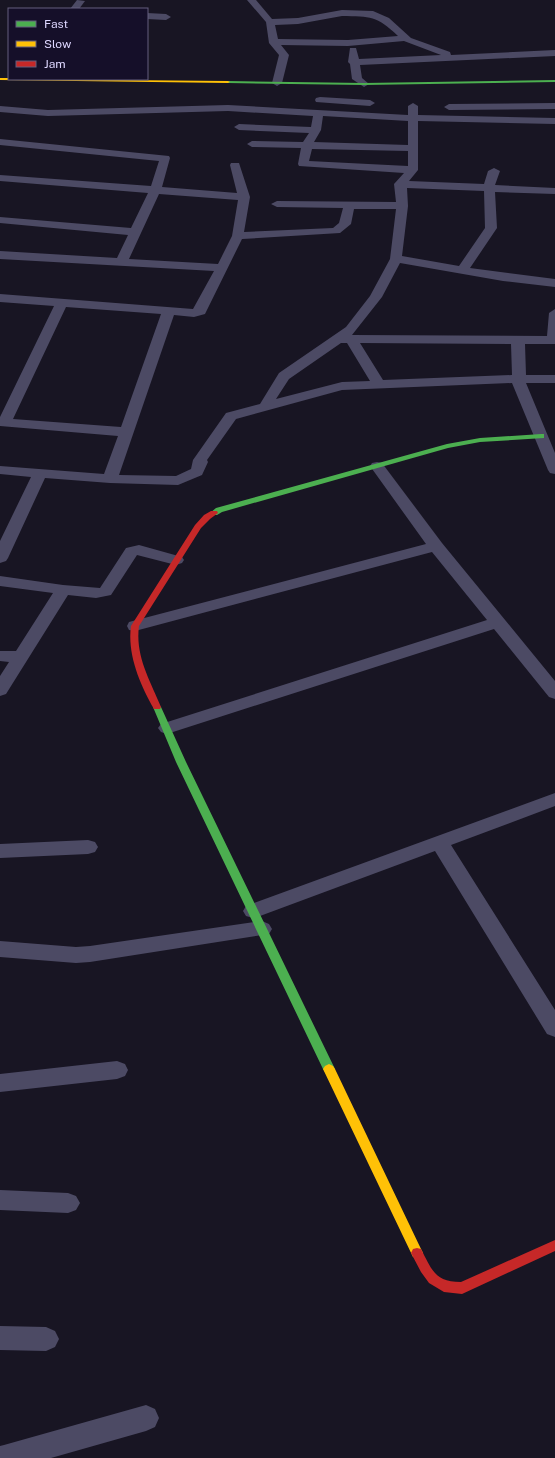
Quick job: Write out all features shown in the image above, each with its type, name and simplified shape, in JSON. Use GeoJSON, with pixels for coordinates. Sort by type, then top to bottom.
{"type":"FeatureCollection","features":[{"type":"Feature","properties":{"kind":"street"},"geometry":{"type":"LineString","coordinates":[[251,0],[270,22],[274,42],[284,55],[277,83]]}},
{"type":"Feature","properties":{"kind":"street"},"geometry":{"type":"LineString","coordinates":[[75,8],[81,1]]}},
{"type":"Feature","properties":{"kind":"street"},"geometry":{"type":"LineString","coordinates":[[270,22],[298,21],[342,13],[368,14],[386,20],[406,38],[454,56]]}},
{"type":"Feature","properties":{"kind":"street"},"geometry":{"type":"LineString","coordinates":[[148,16],[166,18]]}},
{"type":"Feature","properties":{"kind":"street"},"geometry":{"type":"LineString","coordinates":[[274,42],[353,43],[406,38]]}},
{"type":"Feature","properties":{"kind":"street"},"geometry":{"type":"LineString","coordinates":[[353,43],[353,62],[357,79],[364,84]]}},
{"type":"Feature","properties":{"kind":"street"},"geometry":{"type":"LineString","coordinates":[[353,62],[454,56],[555,53]]}},
{"type":"Feature","properties":{"kind":"street"},"geometry":{"type":"LineString","coordinates":[[90,80],[364,84],[555,81]]}},
{"type":"Feature","properties":{"kind":"street"},"geometry":{"type":"LineString","coordinates":[[320,100],[382,104]]}},
{"type":"Feature","properties":{"kind":"street"},"geometry":{"type":"LineString","coordinates":[[436,106],[555,106]]}},
{"type":"Feature","properties":{"kind":"street"},"geometry":{"type":"LineString","coordinates":[[543,107],[553,121],[555,132]]}},
{"type":"Feature","properties":{"kind":"street"},"geometry":{"type":"LineString","coordinates":[[0,109],[48,112],[228,108],[318,113],[413,109],[553,121]]}},
{"type":"Feature","properties":{"kind":"street"},"geometry":{"type":"LineString","coordinates":[[258,410],[288,373],[344,339],[374,300],[396,259],[402,206],[400,184],[413,170],[413,109]]}},
{"type":"Feature","properties":{"kind":"street"},"geometry":{"type":"LineString","coordinates":[[318,113],[316,130],[307,145],[302,163],[305,165],[413,170]]}},
{"type":"Feature","properties":{"kind":"street"},"geometry":{"type":"LineString","coordinates":[[239,127],[316,130]]}},
{"type":"Feature","properties":{"kind":"street"},"geometry":{"type":"LineString","coordinates":[[0,142],[162,157],[165,160],[155,191],[121,262]]}},
{"type":"Feature","properties":{"kind":"street"},"geometry":{"type":"LineString","coordinates":[[252,144],[414,148]]}},
{"type":"Feature","properties":{"kind":"street"},"geometry":{"type":"LineString","coordinates":[[0,298],[169,311],[200,311],[238,236],[244,197],[234,165]]}},
{"type":"Feature","properties":{"kind":"street"},"geometry":{"type":"LineString","coordinates":[[463,269],[491,228],[489,188],[494,170]]}},
{"type":"Feature","properties":{"kind":"street"},"geometry":{"type":"LineString","coordinates":[[0,178],[244,197]]}},
{"type":"Feature","properties":{"kind":"street"},"geometry":{"type":"LineString","coordinates":[[400,184],[555,191]]}},
{"type":"Feature","properties":{"kind":"street"},"geometry":{"type":"LineString","coordinates":[[277,204],[402,206]]}},
{"type":"Feature","properties":{"kind":"street"},"geometry":{"type":"LineString","coordinates":[[238,236],[336,231],[345,224],[349,205]]}},
{"type":"Feature","properties":{"kind":"street"},"geometry":{"type":"LineString","coordinates":[[0,220],[136,232]]}},
{"type":"Feature","properties":{"kind":"street"},"geometry":{"type":"LineString","coordinates":[[1,256],[223,268]]}},
{"type":"Feature","properties":{"kind":"street"},"geometry":{"type":"LineString","coordinates":[[396,259],[463,269],[503,277],[555,282]]}},
{"type":"Feature","properties":{"kind":"street"},"geometry":{"type":"LineString","coordinates":[[62,302],[2,423],[126,432]]}},
{"type":"Feature","properties":{"kind":"street"},"geometry":{"type":"LineString","coordinates":[[110,478],[169,311]]}},
{"type":"Feature","properties":{"kind":"street"},"geometry":{"type":"LineString","coordinates":[[344,339],[554,340],[555,313]]}},
{"type":"Feature","properties":{"kind":"street"},"geometry":{"type":"LineString","coordinates":[[344,339],[379,384]]}},
{"type":"Feature","properties":{"kind":"street"},"geometry":{"type":"LineString","coordinates":[[518,340],[519,385],[555,470]]}},
{"type":"Feature","properties":{"kind":"street"},"geometry":{"type":"LineString","coordinates":[[0,470],[40,474],[178,481],[197,472],[201,462],[200,460],[228,418],[238,414],[258,410],[342,386],[518,378],[555,379]]}},
{"type":"Feature","properties":{"kind":"street"},"geometry":{"type":"LineString","coordinates":[[541,436],[465,442],[219,510],[207,517],[171,559],[135,626],[133,643],[135,654],[166,728],[426,1273],[436,1284],[446,1289],[462,1288],[555,1245]]}},
{"type":"Feature","properties":{"kind":"street"},"geometry":{"type":"LineString","coordinates":[[377,466],[436,546],[555,693]]}},
{"type":"Feature","properties":{"kind":"street"},"geometry":{"type":"LineString","coordinates":[[0,558],[40,474]]}},
{"type":"Feature","properties":{"kind":"street"},"geometry":{"type":"LineString","coordinates":[[135,626],[436,546]]}},
{"type":"Feature","properties":{"kind":"street"},"geometry":{"type":"LineString","coordinates":[[0,581],[63,590],[96,593],[105,592],[132,551],[145,552],[171,559]]}},
{"type":"Feature","properties":{"kind":"street"},"geometry":{"type":"LineString","coordinates":[[1,688],[63,590]]}},
{"type":"Feature","properties":{"kind":"street"},"geometry":{"type":"LineString","coordinates":[[166,728],[498,622]]}},
{"type":"Feature","properties":{"kind":"street"},"geometry":{"type":"LineString","coordinates":[[0,656],[21,657]]}},
{"type":"Feature","properties":{"kind":"street"},"geometry":{"type":"LineString","coordinates":[[253,911],[555,799]]}},
{"type":"Feature","properties":{"kind":"street"},"geometry":{"type":"LineString","coordinates":[[439,842],[555,1028]]}},
{"type":"Feature","properties":{"kind":"street"},"geometry":{"type":"LineString","coordinates":[[0,851],[88,846]]}},
{"type":"Feature","properties":{"kind":"street"},"geometry":{"type":"LineString","coordinates":[[0,949],[90,954],[262,929]]}},
{"type":"Feature","properties":{"kind":"street"},"geometry":{"type":"LineString","coordinates":[[0,1084],[117,1070]]}},
{"type":"Feature","properties":{"kind":"street"},"geometry":{"type":"LineString","coordinates":[[0,1200],[68,1202]]}},
{"type":"Feature","properties":{"kind":"street"},"geometry":{"type":"LineString","coordinates":[[0,1338],[46,1339]]}},
{"type":"Feature","properties":{"kind":"street"},"geometry":{"type":"LineString","coordinates":[[4,1458],[146,1418]]}},
{"type":"Feature","properties":{"kind":"traffic: fast"},"geometry":{"type":"LineString","coordinates":[[228,82],[364,84],[555,81]]}},
{"type":"Feature","properties":{"kind":"traffic: fast"},"geometry":{"type":"LineString","coordinates":[[214,513],[219,510],[447,446],[480,440],[541,436]]}},
{"type":"Feature","properties":{"kind":"traffic: fast"},"geometry":{"type":"LineString","coordinates":[[157,707],[181,762],[329,1069]]}},
{"type":"Feature","properties":{"kind":"traffic: slow"},"geometry":{"type":"LineString","coordinates":[[0,79],[8,79]]}},
{"type":"Feature","properties":{"kind":"traffic: slow"},"geometry":{"type":"LineString","coordinates":[[76,80],[228,82]]}},
{"type":"Feature","properties":{"kind":"traffic: slow"},"geometry":{"type":"LineString","coordinates":[[329,1069],[417,1253]]}},
{"type":"Feature","properties":{"kind":"traffic: jam"},"geometry":{"type":"LineString","coordinates":[[157,707],[136,657],[134,647],[135,626],[198,527],[207,517],[214,513]]}},
{"type":"Feature","properties":{"kind":"traffic: jam"},"geometry":{"type":"LineString","coordinates":[[417,1253],[433,1280],[444,1286],[462,1288],[555,1245]]}}]}
